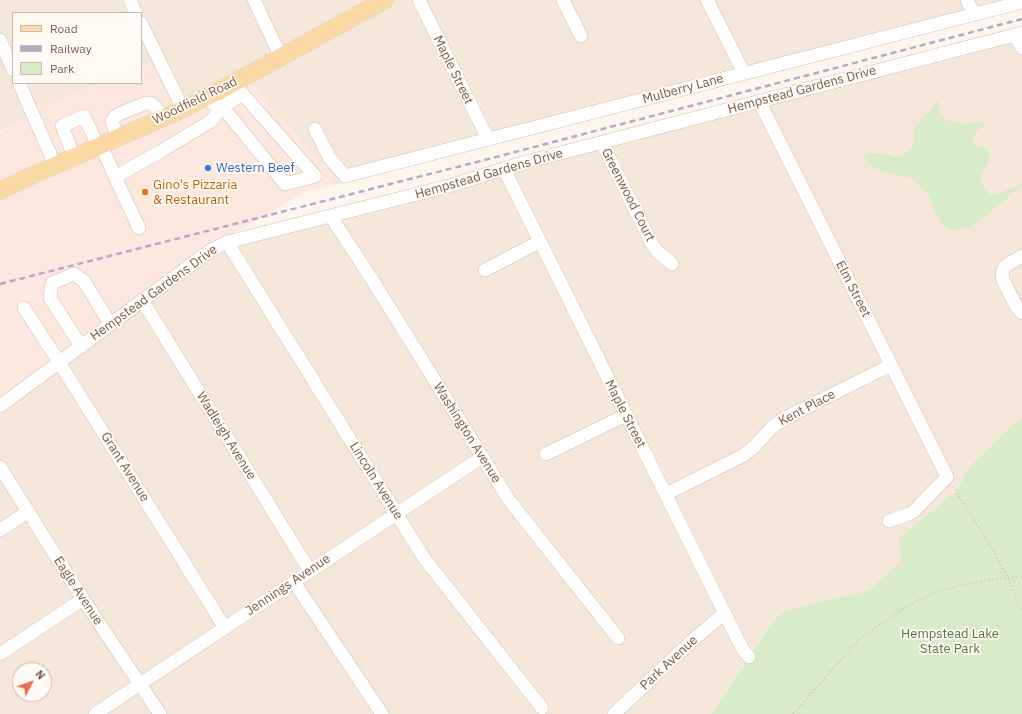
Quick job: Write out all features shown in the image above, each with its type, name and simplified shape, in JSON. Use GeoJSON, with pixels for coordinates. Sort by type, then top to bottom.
{"type":"FeatureCollection","features":[{"type":"Feature","properties":{"kind":"main road","name":"Woodfield Road"},"geometry":{"type":"LineString","coordinates":[[0,191],[55,165],[183,109],[208,96],[238,88],[281,56],[385,0]]}},
{"type":"Feature","properties":{"kind":"street"},"geometry":{"type":"LineString","coordinates":[[130,0],[136,12]]}},
{"type":"Feature","properties":{"kind":"street"},"geometry":{"type":"LineString","coordinates":[[254,0],[281,56]]}},
{"type":"Feature","properties":{"kind":"street","name":"Maple Street"},"geometry":{"type":"LineString","coordinates":[[419,0],[488,139]]}},
{"type":"Feature","properties":{"kind":"street"},"geometry":{"type":"LineString","coordinates":[[563,0],[581,36]]}},
{"type":"Feature","properties":{"kind":"street"},"geometry":{"type":"LineString","coordinates":[[707,0],[744,73]]}},
{"type":"Feature","properties":{"kind":"street"},"geometry":{"type":"LineString","coordinates":[[967,0],[974,14]]}},
{"type":"Feature","properties":{"kind":"street","name":"Mulberry Lane"},"geometry":{"type":"LineString","coordinates":[[315,129],[329,157],[345,176],[1022,2]]}},
{"type":"Feature","properties":{"kind":"street"},"geometry":{"type":"LineString","coordinates":[[142,25],[183,109]]}},
{"type":"Feature","properties":{"kind":"street"},"geometry":{"type":"LineString","coordinates":[[1019,34],[1022,48]]}},
{"type":"Feature","properties":{"kind":"street","name":"Hempstead Gardens Drive"},"geometry":{"type":"LineString","coordinates":[[0,406],[211,250],[227,242],[449,186],[526,162],[1019,34]]}},
{"type":"Feature","properties":{"kind":"street"},"geometry":{"type":"LineString","coordinates":[[0,40],[12,68]]}},
{"type":"Feature","properties":{"kind":"street"},"geometry":{"type":"LineString","coordinates":[[19,84],[55,165]]}},
{"type":"Feature","properties":{"kind":"street"},"geometry":{"type":"LineString","coordinates":[[115,177],[211,122],[221,108],[238,88],[315,176],[285,184],[225,110],[221,108],[212,103],[208,96]]}},
{"type":"Feature","properties":{"kind":"street","name":"Elm Street"},"geometry":{"type":"LineString","coordinates":[[759,101],[947,477]]}},
{"type":"Feature","properties":{"kind":"street"},"geometry":{"type":"LineString","coordinates":[[74,157],[62,126],[84,116],[139,228]]}},
{"type":"Feature","properties":{"kind":"street","name":"Greenwood Court"},"geometry":{"type":"LineString","coordinates":[[602,143],[653,246],[672,264]]}},
{"type":"Feature","properties":{"kind":"street","name":"Maple Street"},"geometry":{"type":"LineString","coordinates":[[504,169],[724,613],[744,651],[749,657]]}},
{"type":"Feature","properties":{"kind":"street","name":"Washington Avenue"},"geometry":{"type":"LineString","coordinates":[[331,216],[509,500],[618,638]]}},
{"type":"Feature","properties":{"kind":"street","name":"Lincoln Avenue"},"geometry":{"type":"LineString","coordinates":[[227,242],[430,567],[542,708]]}},
{"type":"Feature","properties":{"kind":"street"},"geometry":{"type":"LineString","coordinates":[[485,270],[539,242]]}},
{"type":"Feature","properties":{"kind":"street"},"geometry":{"type":"LineString","coordinates":[[1022,256],[1004,266],[1002,273],[1003,280],[1016,306],[1022,313]]}},
{"type":"Feature","properties":{"kind":"street"},"geometry":{"type":"LineString","coordinates":[[81,346],[50,298],[52,283],[74,274],[84,281],[110,324]]}},
{"type":"Feature","properties":{"kind":"street","name":"Wadleigh Avenue"},"geometry":{"type":"LineString","coordinates":[[142,300],[310,571]]}},
{"type":"Feature","properties":{"kind":"street","name":"Grant Avenue"},"geometry":{"type":"LineString","coordinates":[[24,308],[225,628]]}},
{"type":"Feature","properties":{"kind":"street","name":"Kent Place"},"geometry":{"type":"LineString","coordinates":[[666,494],[744,455],[754,447],[772,427],[787,416],[891,365]]}},
{"type":"Feature","properties":{"kind":"street"},"geometry":{"type":"LineString","coordinates":[[546,454],[626,415]]}},
{"type":"Feature","properties":{"kind":"street","name":"Jennings Avenue"},"geometry":{"type":"LineString","coordinates":[[95,714],[482,457]]}},
{"type":"Feature","properties":{"kind":"street","name":"Eagle Avenue"},"geometry":{"type":"LineString","coordinates":[[0,467],[83,599],[160,714]]}},
{"type":"Feature","properties":{"kind":"street"},"geometry":{"type":"LineString","coordinates":[[889,521],[914,511],[947,477]]}},
{"type":"Feature","properties":{"kind":"street"},"geometry":{"type":"LineString","coordinates":[[0,530],[28,512]]}},
{"type":"Feature","properties":{"kind":"street"},"geometry":{"type":"LineString","coordinates":[[294,582],[382,714]]}},
{"type":"Feature","properties":{"kind":"street"},"geometry":{"type":"LineString","coordinates":[[0,654],[83,599]]}},
{"type":"Feature","properties":{"kind":"street","name":"Park Avenue"},"geometry":{"type":"LineString","coordinates":[[614,714],[724,613]]}},
{"type":"Feature","properties":{"kind":"path"},"geometry":{"type":"LineString","coordinates":[[947,477],[1008,578],[1022,612]]}},
{"type":"Feature","properties":{"kind":"path"},"geometry":{"type":"LineString","coordinates":[[793,714],[860,638],[910,604],[936,592],[962,585],[1022,576]]}},
{"type":"Feature","properties":{"kind":"shaded area"},"geometry":{"type":"Polygon","coordinates":[[[0,0],[1022,0],[899,37],[335,185],[332,176],[184,107],[160,60],[142,67],[142,12],[12,12],[12,84],[100,84],[30,112],[31,117],[0,131],[0,0]]]}},
{"type":"Feature","properties":{"kind":"shaded area"},"geometry":{"type":"Polygon","coordinates":[[[1022,35],[1022,417],[972,464],[955,492],[898,539],[902,561],[858,600],[775,618],[711,714],[0,714],[0,403],[216,246],[1022,35]]]}},
{"type":"Feature","properties":{"kind":"shaded area"},"geometry":{"type":"Polygon","coordinates":[[[160,59],[184,107],[245,74],[332,176],[335,185],[304,192],[217,243],[0,402],[0,132],[31,117],[29,112],[99,84],[142,84],[142,67],[160,59]]]}},
{"type":"Feature","properties":{"kind":"green space"},"geometry":{"type":"Polygon","coordinates":[[[938,100],[939,114],[945,120],[964,124],[978,122],[987,124],[976,133],[972,140],[974,145],[986,148],[990,153],[989,159],[982,173],[981,180],[984,188],[990,194],[994,195],[1022,184],[1022,186],[972,227],[959,230],[949,230],[940,222],[928,194],[913,178],[899,176],[874,168],[862,157],[871,153],[884,153],[895,157],[902,156],[913,146],[914,129],[938,100]]]}},
{"type":"Feature","properties":{"kind":"green space","name":"Hempstead Lake State Park"},"geometry":{"type":"Polygon","coordinates":[[[1022,417],[1022,714],[711,714],[775,618],[780,613],[834,598],[839,599],[869,590],[902,561],[898,539],[955,492],[972,464],[1022,417]]]}},
{"type":"Feature","properties":{"kind":"railway"},"geometry":{"type":"LineString","coordinates":[[0,284],[496,157],[1022,19]]}},
{"type":"Feature","properties":{"kind":"place","name":"Western Beef"},"geometry":{"type":"Point","coordinates":[208,168]}},
{"type":"Feature","properties":{"kind":"place","name":"Gino's Pizzaria & Restaurant"},"geometry":{"type":"Point","coordinates":[145,192]}}]}
